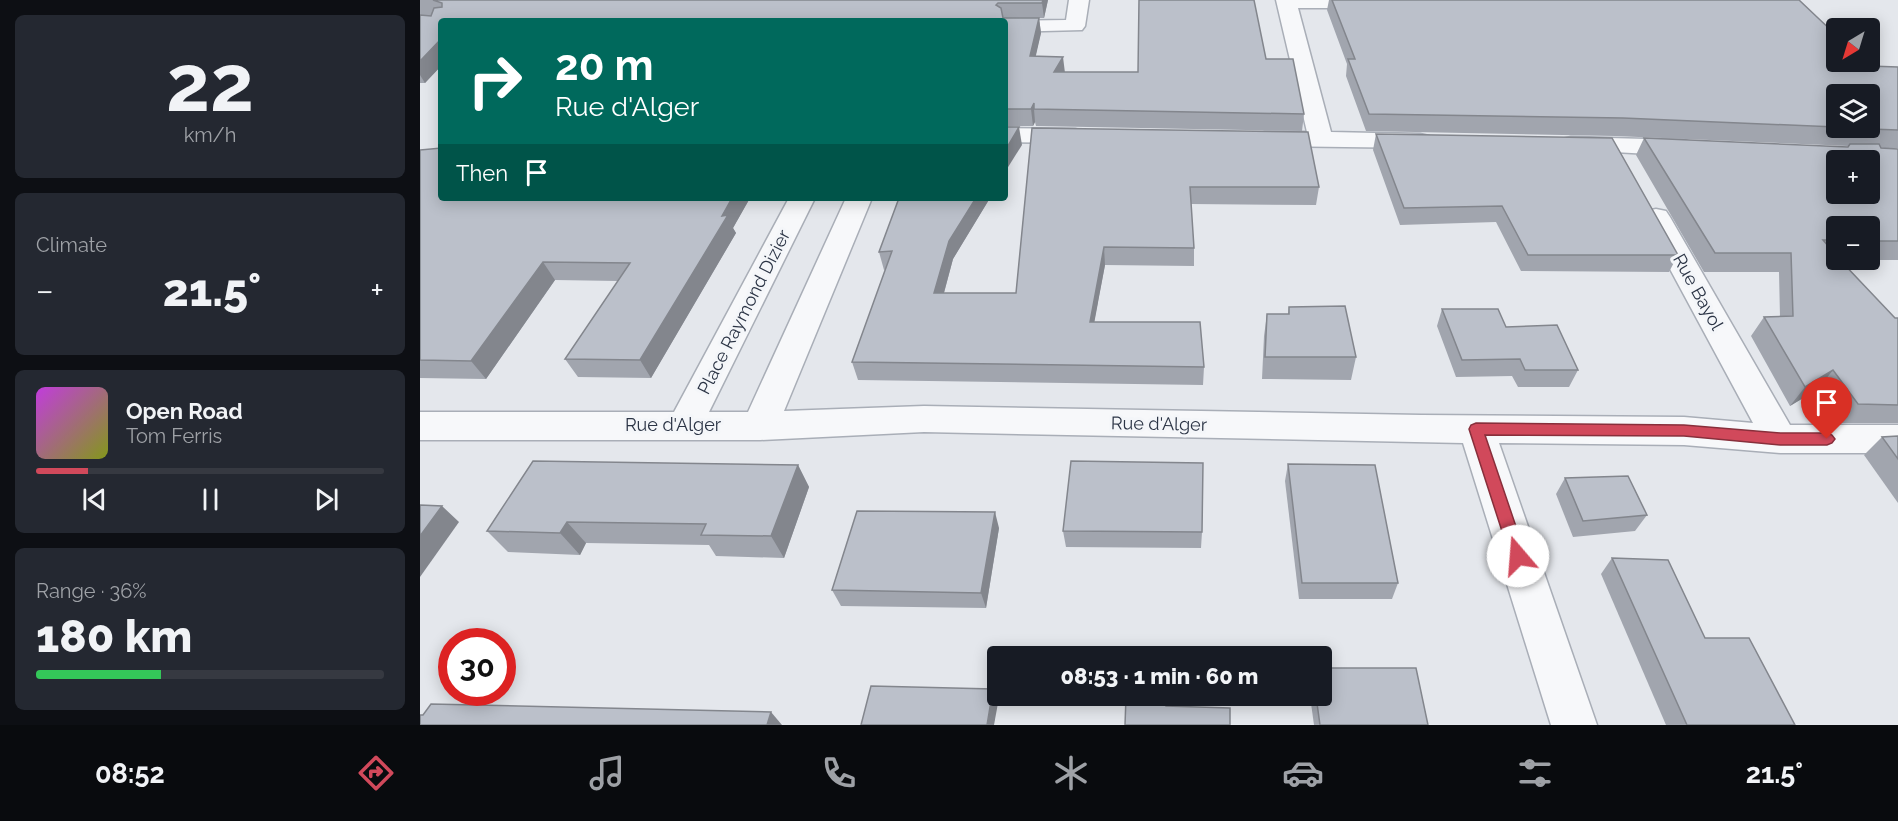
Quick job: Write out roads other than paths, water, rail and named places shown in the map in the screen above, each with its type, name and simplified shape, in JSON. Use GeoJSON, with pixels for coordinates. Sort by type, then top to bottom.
{"type":"FeatureCollection","features":[{"type":"Feature","properties":{"kind":"street"},"geometry":{"type":"LineString","coordinates":[[1008,26],[1075,26],[1079,0]]}},
{"type":"Feature","properties":{"kind":"street"},"geometry":{"type":"LineString","coordinates":[[1321,140],[1286,1],[1391,2]]}},
{"type":"Feature","properties":{"kind":"street"},"geometry":{"type":"LineString","coordinates":[[1008,135],[1099,137]]}},
{"type":"Feature","properties":{"kind":"street"},"geometry":{"type":"LineString","coordinates":[[1239,139],[1439,142]]}},
{"type":"Feature","properties":{"kind":"street"},"geometry":{"type":"LineString","coordinates":[[1545,144],[1711,150]]}},
{"type":"Feature","properties":{"kind":"street","name":"Rue Bayol"},"geometry":{"type":"LineString","coordinates":[[1615,145],[1780,439]]}},
{"type":"Feature","properties":{"kind":"street","name":"Place Raymond Dizier"},"geometry":{"type":"LineString","coordinates":[[685,425],[800,201]]}},
{"type":"Feature","properties":{"kind":"street"},"geometry":{"type":"LineString","coordinates":[[760,426],[858,201]]}},
{"type":"Feature","properties":{"kind":"street","name":"Rue d'Alger"},"geometry":{"type":"LineString","coordinates":[[420,426],[760,426],[924,419],[1684,431],[1780,439],[1898,439]]}},
{"type":"Feature","properties":{"kind":"street"},"geometry":{"type":"LineString","coordinates":[[1476,429],[1574,725]]}}]}
